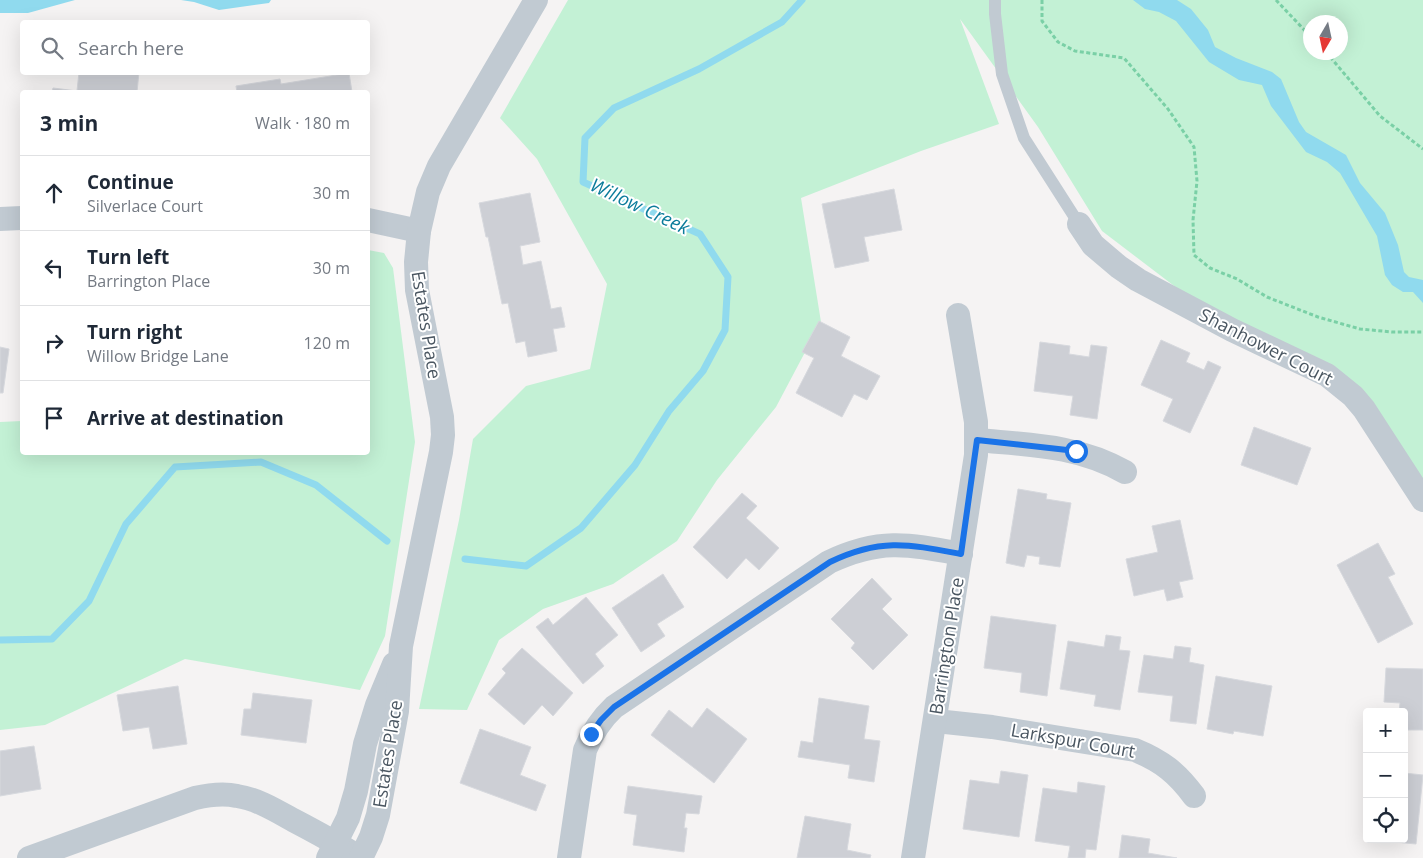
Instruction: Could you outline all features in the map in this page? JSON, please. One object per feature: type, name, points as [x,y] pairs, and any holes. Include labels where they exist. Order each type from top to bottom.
[{"type":"street","name":"Estates Place","points":[[360,858],[371,837],[378,815],[397,711],[401,646],[443,435],[442,417],[418,290],[416,262],[419,231],[428,192],[439,166],[536,0]]},
{"type":"street","points":[[0,219],[20,218]]},
{"type":"street","points":[[370,220],[419,231]]},
{"type":"street","name":"Shanhower Court","points":[[1079,224],[1093,245],[1138,280],[1232,330],[1327,375],[1353,396],[1364,409],[1423,500]]},
{"type":"street","name":"Barrington Place","points":[[913,858],[936,721],[977,440],[976,422],[958,315]]},
{"type":"street","points":[[977,440],[1076,451],[1107,461],[1126,472]]},
{"type":"street","points":[[569,858],[585,750],[591,734],[614,707],[830,562],[849,553],[880,545],[902,544],[961,554]]},
{"type":"street","name":"Estates Place","points":[[332,851],[348,818],[356,791],[365,744],[377,705],[401,646]]},
{"type":"street","name":"Larkspur Court","points":[[936,721],[992,727],[1135,750],[1169,768],[1183,781],[1194,796]]},
{"type":"street","points":[[30,858],[195,798],[208,795],[235,795],[253,800],[332,851],[360,858]]},
{"type":"lane","points":[[996,0],[995,14],[1002,74],[1024,138],[1079,224]]},
{"type":"path","points":[[1042,0],[1042,22],[1058,42],[1075,51],[1124,58],[1168,108],[1194,147],[1197,181],[1193,220],[1194,255],[1210,268],[1268,297],[1318,317],[1360,329],[1423,332]]},
{"type":"path","points":[[1276,0],[1303,29]]},
{"type":"path","points":[[1333,60],[1380,116],[1423,149]]},
{"type":"green space","points":[[568,0],[1423,0],[1423,498],[1364,409],[1232,330],[1102,231],[1038,127],[960,19],[999,124],[921,151],[801,198],[821,322],[776,407],[717,480],[677,541],[613,584],[543,609],[499,640],[467,710],[419,709],[459,520],[473,439],[526,386],[590,369],[607,284],[537,159],[500,118]]},
{"type":"green space","points":[[370,250],[384,253],[393,268],[415,442],[385,636],[360,690],[185,659],[45,725],[0,730],[0,422],[20,421],[20,455],[370,455]]},
{"type":"water","points":[[0,0],[75,0],[28,13],[0,13]]},
{"type":"water","points":[[181,0],[271,0],[269,3],[219,10]]},
{"type":"water","points":[[1133,0],[1177,0],[1191,9],[1208,30],[1215,47],[1236,58],[1272,72],[1281,79],[1299,122],[1306,132],[1346,155],[1360,183],[1385,213],[1398,245],[1404,272],[1409,277],[1423,280],[1423,303],[1413,292],[1403,292],[1392,285],[1385,275],[1377,236],[1340,173],[1327,162],[1306,152],[1271,106],[1262,85],[1239,80],[1209,62],[1176,21],[1159,12],[1145,9]]},
{"type":"building","points":[[79,75],[139,75],[137,90],[77,90]]},
{"type":"building","points":[[337,75],[349,75],[352,90],[237,90],[236,86],[280,79],[281,84]]},
{"type":"building","points":[[53,88],[69,90],[52,90]]},
{"type":"building","points":[[894,189],[902,230],[864,237],[869,261],[835,268],[822,204]]},
{"type":"building","points":[[530,193],[540,242],[520,246],[523,265],[541,261],[551,309],[561,307],[565,327],[553,329],[557,351],[528,357],[525,341],[516,343],[508,303],[502,304],[479,203]]},
{"type":"building","points":[[819,321],[850,337],[841,356],[880,376],[867,400],[854,394],[842,417],[796,393],[814,358],[802,352]]},
{"type":"building","points":[[1161,340],[1190,353],[1186,362],[1204,370],[1208,361],[1221,367],[1190,433],[1163,421],[1173,399],[1141,385]]},
{"type":"building","points":[[1040,342],[1070,346],[1069,354],[1089,357],[1091,345],[1107,347],[1097,419],[1070,415],[1073,396],[1034,391]]},
{"type":"building","points":[[0,347],[9,349],[3,393],[0,393]]},
{"type":"building","points":[[1254,427],[1311,448],[1297,485],[1241,465]]},
{"type":"building","points":[[1018,489],[1047,494],[1046,499],[1071,503],[1060,567],[1039,564],[1040,557],[1027,555],[1024,567],[1006,563]]},
{"type":"building","points":[[742,493],[757,506],[746,518],[779,548],[759,570],[746,558],[727,579],[693,547]]},
{"type":"building","points":[[1180,520],[1193,579],[1179,582],[1183,597],[1167,601],[1164,589],[1134,596],[1126,559],[1158,552],[1152,526]]},
{"type":"building","points":[[1378,543],[1395,574],[1388,577],[1413,624],[1378,643],[1337,565]]},
{"type":"building","points":[[663,574],[684,607],[657,624],[665,636],[641,652],[612,608]]},
{"type":"building","points":[[872,578],[892,599],[882,609],[908,635],[873,670],[851,648],[855,643],[831,619]]},
{"type":"building","points":[[586,597],[618,635],[595,654],[604,666],[583,684],[536,627],[548,618],[553,625]]},
{"type":"building","points":[[991,616],[1056,625],[1047,696],[1020,692],[1022,673],[984,668]]},
{"type":"building","points":[[1106,635],[1121,637],[1119,650],[1130,651],[1120,710],[1094,706],[1096,695],[1060,689],[1068,641],[1104,647]]},
{"type":"building","points":[[1175,646],[1191,648],[1189,662],[1204,665],[1196,724],[1170,721],[1173,696],[1138,692],[1144,655],[1173,659]]},
{"type":"building","points":[[522,648],[573,693],[553,716],[542,705],[524,725],[488,694],[506,673],[502,669]]},
{"type":"building","points":[[1386,668],[1423,669],[1423,730],[1408,730],[1408,708],[1399,708],[1400,703],[1384,702]]},
{"type":"building","points":[[1216,676],[1272,686],[1263,736],[1234,731],[1233,734],[1207,729]]},
{"type":"building","points":[[178,686],[187,744],[153,749],[149,727],[123,731],[117,695]]},
{"type":"building","points":[[253,693],[312,700],[306,743],[241,735],[244,709],[251,709]]},
{"type":"building","points":[[819,698],[869,706],[864,739],[880,741],[874,782],[848,778],[850,765],[798,757],[801,741],[813,743]]},
{"type":"building","points":[[707,708],[747,739],[714,783],[651,735],[669,710],[692,728]]},
{"type":"building","points":[[480,729],[531,747],[520,775],[546,785],[536,811],[460,783]]},
{"type":"building","points":[[34,746],[41,789],[0,796],[0,751]]},
{"type":"building","points":[[1001,771],[1028,775],[1019,837],[963,829],[970,780],[999,784]]},
{"type":"building","points":[[1408,773],[1423,775],[1416,844],[1405,843],[1408,843]]},
{"type":"building","points":[[1078,782],[1105,786],[1096,850],[1086,849],[1085,858],[1068,858],[1070,846],[1035,841],[1043,788],[1077,793]]},
{"type":"building","points":[[628,786],[702,796],[699,814],[686,813],[684,828],[687,828],[684,852],[633,845],[637,815],[624,813]]},
{"type":"building","points":[[805,816],[851,824],[847,850],[871,855],[870,858],[797,858]]},
{"type":"building","points":[[1122,835],[1150,839],[1148,853],[1177,858],[1119,858]]},
{"type":"waterway","name":"Willow Creek","points":[[465,559],[526,566],[581,528],[635,465],[669,411],[703,371],[725,330],[728,277],[700,234],[583,182],[585,138],[614,108],[699,69],[782,22],[802,0]]},
{"type":"waterway","name":"Willow Creek","points":[[0,640],[52,639],[89,601],[126,524],[175,467],[261,462],[316,485],[387,541]]},
{"type":"route","points":[[591,734],[614,707],[830,562],[849,553],[880,545],[902,544],[961,554],[977,440],[1076,451]]}]
